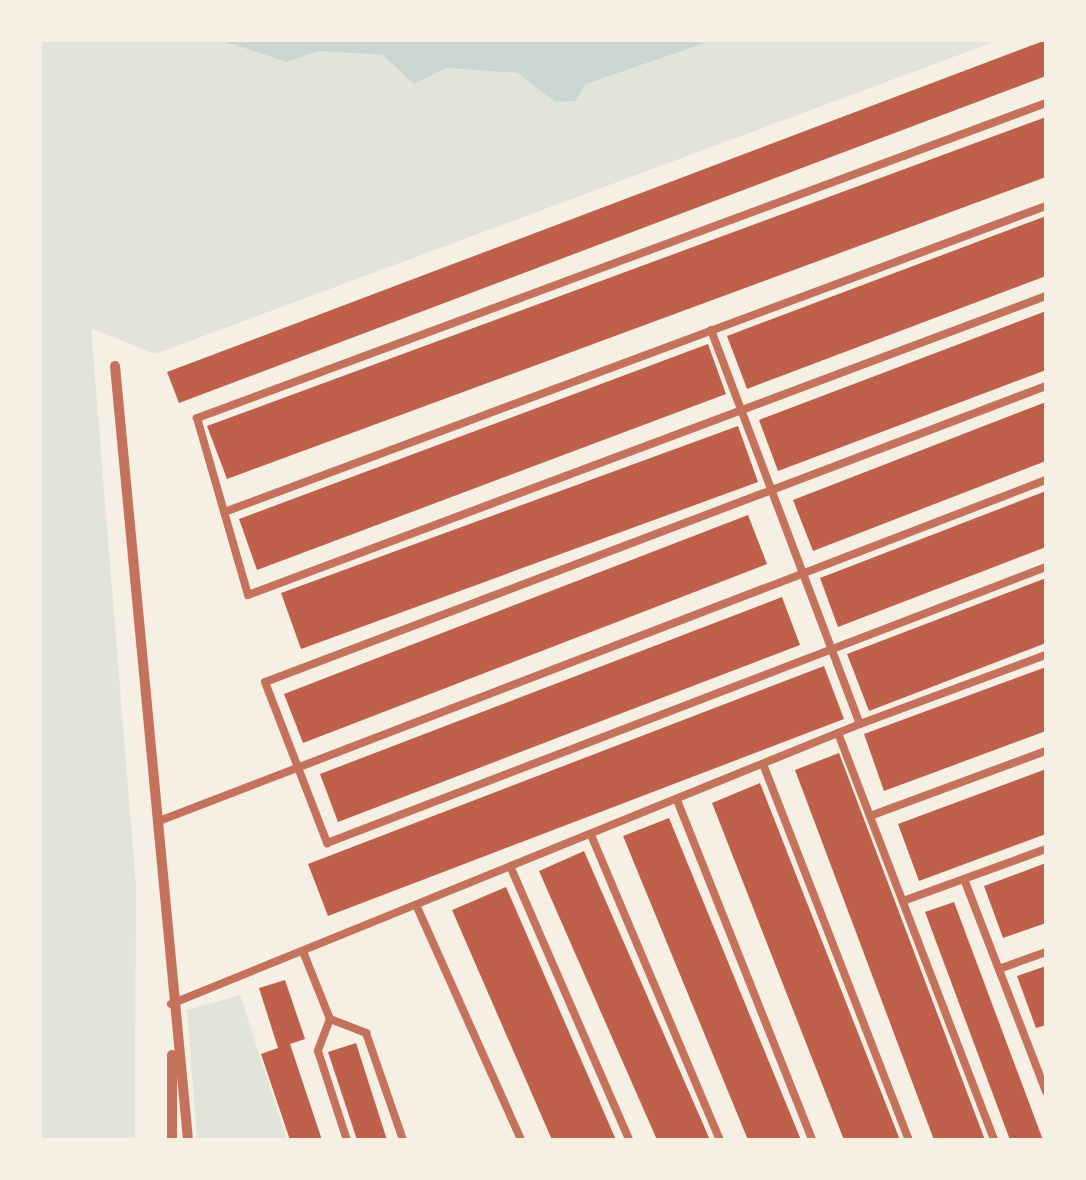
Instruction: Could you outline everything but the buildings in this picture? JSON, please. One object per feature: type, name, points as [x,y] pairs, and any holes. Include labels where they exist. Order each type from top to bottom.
[{"type":"street","points":[[115,366],[158,821],[171,1004],[188,1140]]},
{"type":"street","points":[[171,1004],[172,1140]]},
{"type":"lane","points":[[1046,103],[197,418],[228,511],[248,595],[746,412],[1046,296]]},
{"type":"lane","points":[[228,511],[1046,206]]},
{"type":"lane","points":[[711,330],[746,412],[860,724]]},
{"type":"lane","points":[[1046,386],[265,682],[327,843],[1046,568]]},
{"type":"lane","points":[[158,821],[1046,480]]},
{"type":"lane","points":[[171,1004],[304,954],[860,724],[1046,655]]},
{"type":"lane","points":[[838,733],[994,1140]]},
{"type":"lane","points":[[870,816],[1046,751]]},
{"type":"lane","points":[[763,764],[908,1140]]},
{"type":"lane","points":[[677,800],[812,1140]]},
{"type":"lane","points":[[591,836],[720,1140]]},
{"type":"lane","points":[[902,901],[1046,850]]},
{"type":"lane","points":[[510,868],[630,1140]]},
{"type":"lane","points":[[964,879],[1046,1092]]},
{"type":"lane","points":[[417,907],[521,1140]]},
{"type":"lane","points":[[1000,969],[1046,952]]},
{"type":"lane","points":[[304,954],[330,1019],[318,1051],[347,1140]]},
{"type":"lane","points":[[330,1019],[366,1033],[403,1140]]},
{"type":"lane","points":[[1033,1058],[1046,1054]]},
{"type":"shaded area","points":[[40,40],[219,40],[287,62],[319,51],[384,55],[415,83],[446,68],[518,73],[575,101],[586,84],[714,40],[999,40],[155,354],[91,328],[136,886],[135,1140],[40,1140]]},
{"type":"shaded area","points":[[219,40],[714,40],[586,84],[575,101],[555,102],[518,73],[446,68],[414,84],[383,55],[319,51],[287,62]]},
{"type":"shaded area","points":[[240,995],[287,1140],[197,1140],[187,1010]]}]
